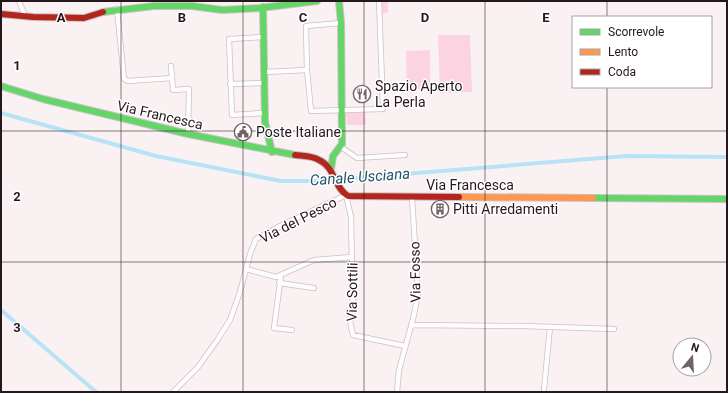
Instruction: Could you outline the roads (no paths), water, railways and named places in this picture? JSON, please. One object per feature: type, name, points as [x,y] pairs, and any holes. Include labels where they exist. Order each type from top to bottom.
[{"type":"main road","points":[[1,14],[84,18],[116,9],[174,5],[197,6],[222,10],[262,8],[317,1]]},
{"type":"main road","points":[[326,163],[342,144],[341,23],[339,1]]},
{"type":"main road","points":[[262,8],[265,72],[265,128],[272,152]]},
{"type":"main road","name":"Via Francesca","points":[[1,86],[43,99],[188,134],[272,152],[315,158],[326,163],[331,169],[344,193],[353,196],[727,200]]},
{"type":"main road","points":[[315,158],[323,158],[333,155]]},
{"type":"main road","points":[[331,169],[333,155]]},
{"type":"street","points":[[19,1],[25,16]]},
{"type":"street","points":[[341,23],[306,26],[310,110],[383,109],[379,1]]},
{"type":"street","points":[[116,9],[124,79],[128,81],[172,78]]},
{"type":"street","points":[[264,37],[229,39],[232,115],[264,113]]},
{"type":"street","points":[[171,66],[173,90],[189,89],[188,134]]},
{"type":"street","points":[[265,72],[307,70]]},
{"type":"street","points":[[230,84],[264,83]]},
{"type":"street","points":[[341,147],[357,158],[406,155]]},
{"type":"street","name":"Via Sottili","points":[[344,193],[351,217],[353,312],[350,321],[353,335],[405,346]]},
{"type":"street","name":"Via del Pesco","points":[[173,392],[198,368],[230,320],[254,242],[260,236],[344,193]]},
{"type":"street","name":"Via Fosso","points":[[397,392],[399,370],[418,294],[412,197]]},
{"type":"street","points":[[246,269],[276,277],[314,260],[352,257]]},
{"type":"street","points":[[281,275],[274,328],[292,330]]},
{"type":"street","points":[[279,283],[314,288]]},
{"type":"street","points":[[411,325],[614,329]]},
{"type":"street","points":[[544,388],[550,327]]},
{"type":"waterway","name":"Canale Usciana","points":[[1,113],[156,156],[281,181],[318,181],[626,156],[727,157]]},
{"type":"waterway","points":[[1,310],[96,392]]},
{"type":"place","name":"Spazio Aperto La Perla","points":[[362,94]]},
{"type":"place","name":"Poste Italiane","points":[[243,132]]},
{"type":"place","name":"Pitti Arredamenti","points":[[440,209]]}]
